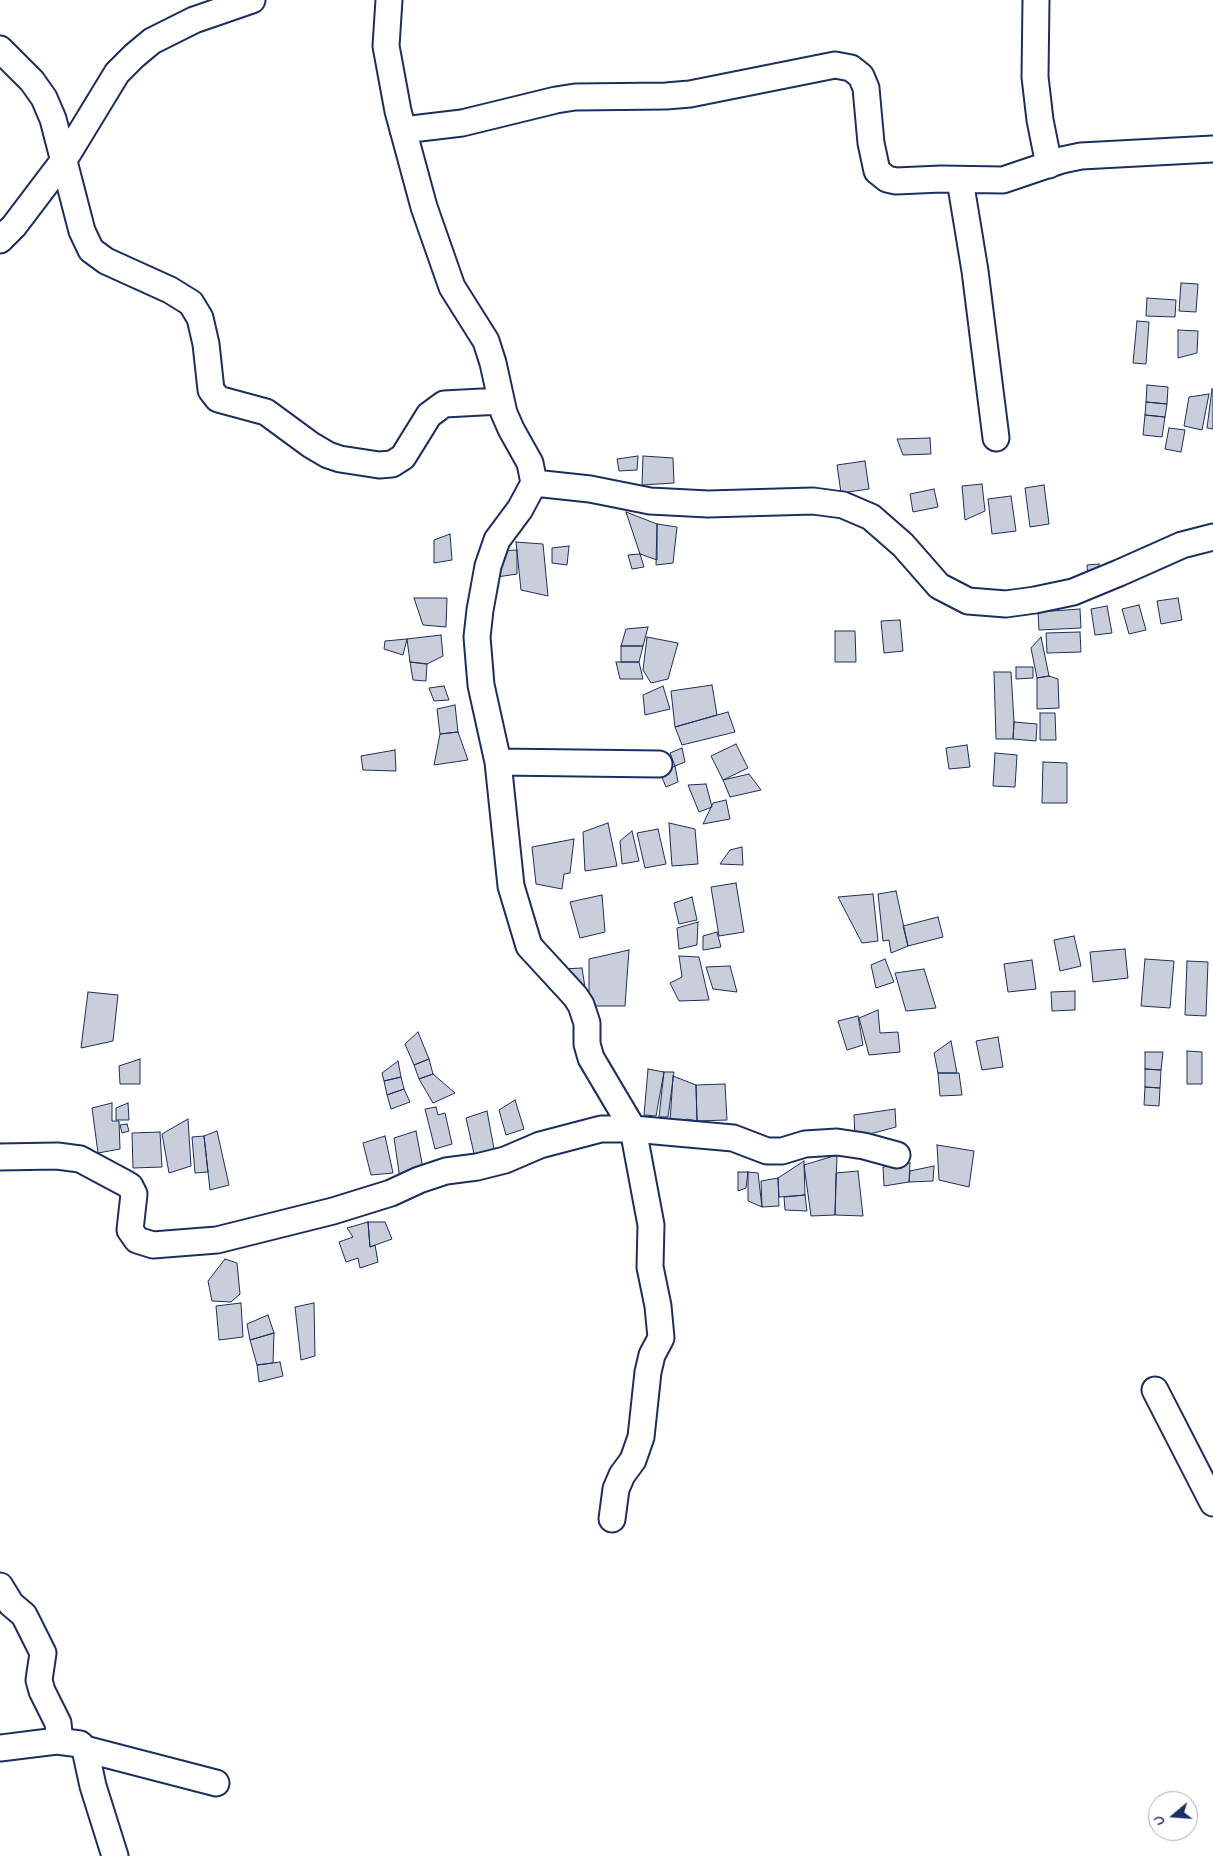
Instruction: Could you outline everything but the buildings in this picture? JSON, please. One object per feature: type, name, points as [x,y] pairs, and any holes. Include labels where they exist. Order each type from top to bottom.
[{"type":"street","points":[[0,240],[14,226],[64,160],[117,73],[134,56],[152,41],[194,20],[252,0]]},
{"type":"street","points":[[389,0],[386,46],[403,130],[424,207],[452,287],[486,341],[501,401],[511,429],[530,463],[534,483],[520,509],[496,540],[488,566],[477,637],[482,685],[498,762],[511,886],[529,946],[574,994],[581,1005],[588,1023],[587,1044],[591,1058],[633,1129],[651,1225],[650,1267],[658,1306],[661,1338],[652,1355],[648,1372],[638,1450],[616,1489],[612,1519]]},
{"type":"street","points":[[1036,0],[1035,77],[1040,120],[1049,165]]},
{"type":"street","points":[[0,49],[32,81],[44,98],[53,119],[82,231],[91,250],[106,260],[170,290],[191,303],[200,318],[206,344],[211,390],[218,399],[266,412],[328,455],[340,459],[379,465],[392,464],[404,457],[429,415],[444,404],[501,401]]},
{"type":"street","points":[[403,130],[462,123],[556,100],[583,97],[690,94],[835,65],[851,68],[861,76],[866,88],[871,143],[877,171],[887,179],[896,181],[1003,180],[1081,156],[1213,149]]},
{"type":"street","points":[[960,180],[975,271],[996,438]]},
{"type":"street","points":[[534,483],[590,489],[650,501],[708,504],[813,502],[843,505],[870,517],[903,545],[939,586],[968,601],[1006,604],[1072,592],[1182,545],[1213,537]]},
{"type":"street","points":[[498,762],[660,764]]},
{"type":"street","points":[[0,1157],[57,1156],[80,1159],[130,1186],[134,1194],[130,1230],[137,1240],[153,1245],[226,1238],[333,1211],[391,1193],[419,1180],[446,1171],[477,1167],[505,1160],[540,1145],[601,1129],[633,1129],[732,1138],[767,1151],[782,1150],[805,1144],[837,1142],[864,1146],[897,1155]]},
{"type":"street","points":[[1155,1390],[1213,1502]]},
{"type":"street","points":[[0,1586],[11,1604],[24,1615],[43,1653],[39,1680],[42,1691],[58,1723],[59,1733],[57,1741]]},
{"type":"street","points":[[0,1748],[57,1741],[80,1744],[84,1749],[93,1786],[116,1856]]},
{"type":"street","points":[[84,1749],[216,1782]]}]
